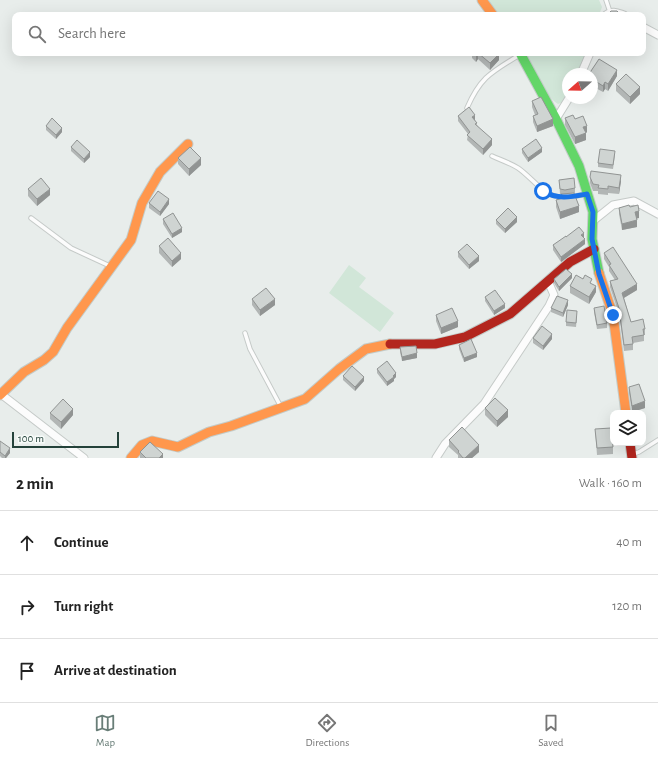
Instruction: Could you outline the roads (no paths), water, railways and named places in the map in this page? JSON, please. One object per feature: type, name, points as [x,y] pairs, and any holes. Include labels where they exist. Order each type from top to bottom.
[{"type":"street","points":[[482,0],[491,12]]},
{"type":"street","points":[[646,29],[658,35]]},
{"type":"street","points":[[522,56],[556,119],[579,166],[593,212],[592,239],[599,274],[613,315],[626,410]]},
{"type":"street","points":[[584,68],[589,56]]},
{"type":"street","points":[[556,119],[565,104]]},
{"type":"street","points":[[84,458],[1,394],[24,372],[44,360],[53,352],[67,328],[131,240],[142,203],[160,172],[188,144]]},
{"type":"street","points":[[593,221],[613,205],[634,201],[658,214]]},
{"type":"street","points":[[131,458],[142,445],[152,441],[178,447],[209,432],[231,426],[305,399],[339,369],[366,349],[392,344],[435,344],[465,337],[510,314],[570,262],[594,249]]},
{"type":"street","points":[[436,458],[445,444],[484,404],[549,306],[554,295],[548,282]]},
{"type":"street","points":[[630,446],[632,456]]},
{"type":"lane","points":[[606,0],[608,12]]},
{"type":"lane","points":[[467,108],[476,89],[484,79],[494,70],[515,56]]},
{"type":"lane","points":[[492,156],[516,167],[543,191],[553,196],[565,198],[587,194]]},
{"type":"lane","points":[[31,218],[71,248],[112,267]]},
{"type":"lane","points":[[245,333],[250,348],[282,408]]},
{"type":"lane","points":[[632,456],[658,440]]}]
